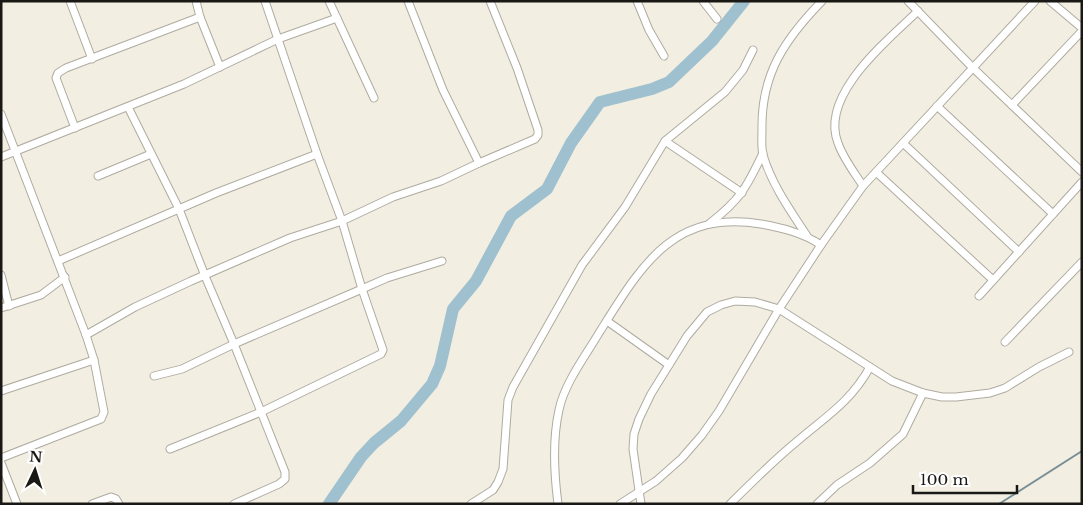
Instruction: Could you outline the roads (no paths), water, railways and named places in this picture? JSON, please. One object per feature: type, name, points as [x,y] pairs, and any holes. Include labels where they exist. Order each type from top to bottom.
[{"type":"street","points":[[70,1],[92,59]]},
{"type":"street","points":[[196,1],[200,17],[220,67]]},
{"type":"street","points":[[170,449],[262,412],[381,354],[382,346],[342,221],[265,1]]},
{"type":"street","points":[[329,1],[374,98]]},
{"type":"street","points":[[408,1],[443,90],[479,163]]},
{"type":"street","points":[[86,335],[136,307],[191,280],[205,276],[290,238],[342,221],[392,197],[441,182],[479,163],[530,142],[538,135],[538,130],[517,68],[490,1]]},
{"type":"street","points":[[637,1],[649,30],[664,56]]},
{"type":"street","points":[[703,1],[717,19]]},
{"type":"street","points":[[807,236],[786,206],[762,153],[762,114],[765,89],[772,69],[800,23],[822,1]]},
{"type":"street","points":[[908,1],[972,67],[1082,172]]},
{"type":"street","points":[[620,504],[656,480],[682,458],[702,435],[720,411],[779,309],[863,186],[1035,1]]},
{"type":"street","points":[[1012,106],[1082,30],[1050,1]]},
{"type":"street","points":[[863,186],[837,142],[835,124],[838,106],[858,70],[918,11]]},
{"type":"street","points":[[75,128],[56,74],[66,68],[200,17]]},
{"type":"street","points":[[1,157],[128,107],[220,67],[278,39],[338,18]]},
{"type":"street","points":[[471,504],[493,490],[498,482],[503,469],[508,400],[513,387],[582,265],[625,207],[665,141],[725,92],[743,70],[752,50]]},
{"type":"street","points":[[937,106],[1053,214]]},
{"type":"street","points":[[128,107],[179,209],[262,412],[286,476],[279,484],[234,504]]},
{"type":"street","points":[[1,114],[86,335],[94,360],[104,412],[104,417],[1,458]]},
{"type":"street","points":[[665,141],[742,193]]},
{"type":"street","points":[[903,143],[1019,252]]},
{"type":"street","points":[[558,504],[554,473],[554,446],[559,408],[572,376],[629,286],[656,252],[684,234],[709,223],[726,210],[750,182],[762,153]]},
{"type":"street","points":[[98,176],[151,154]]},
{"type":"street","points":[[58,260],[216,193],[317,154]]},
{"type":"street","points":[[876,172],[993,280]]},
{"type":"street","points":[[979,296],[1082,182]]},
{"type":"street","points":[[709,223],[754,223],[778,227],[807,236],[821,245]]},
{"type":"street","points":[[154,376],[182,369],[234,344],[387,278],[442,261]]},
{"type":"street","points":[[1005,342],[1082,262]]},
{"type":"street","points":[[1,275],[5,307],[42,296],[65,277]]},
{"type":"street","points":[[641,504],[635,474],[633,449],[634,434],[639,418],[651,394],[687,336],[707,312],[736,301],[755,302],[779,309],[892,381],[923,393],[949,397],[990,393],[1005,388],[1039,367],[1069,352]]},
{"type":"street","points":[[607,321],[669,365]]},
{"type":"street","points":[[1,391],[94,360]]},
{"type":"street","points":[[730,504],[754,479],[846,401],[861,384],[870,367]]},
{"type":"street","points":[[817,504],[837,486],[875,459],[903,434],[923,393]]},
{"type":"street","points":[[1,463],[17,504]]},
{"type":"street","points":[[92,504],[111,498],[116,499],[119,504]]},
{"type":"waterway","points":[[329,504],[361,457],[374,443],[401,421],[432,384],[440,366],[453,309],[476,281],[511,216],[547,189],[571,143],[600,102],[652,89],[669,82],[712,41],[744,1]]},
{"type":"waterway","points":[[999,504],[1082,451]]}]
